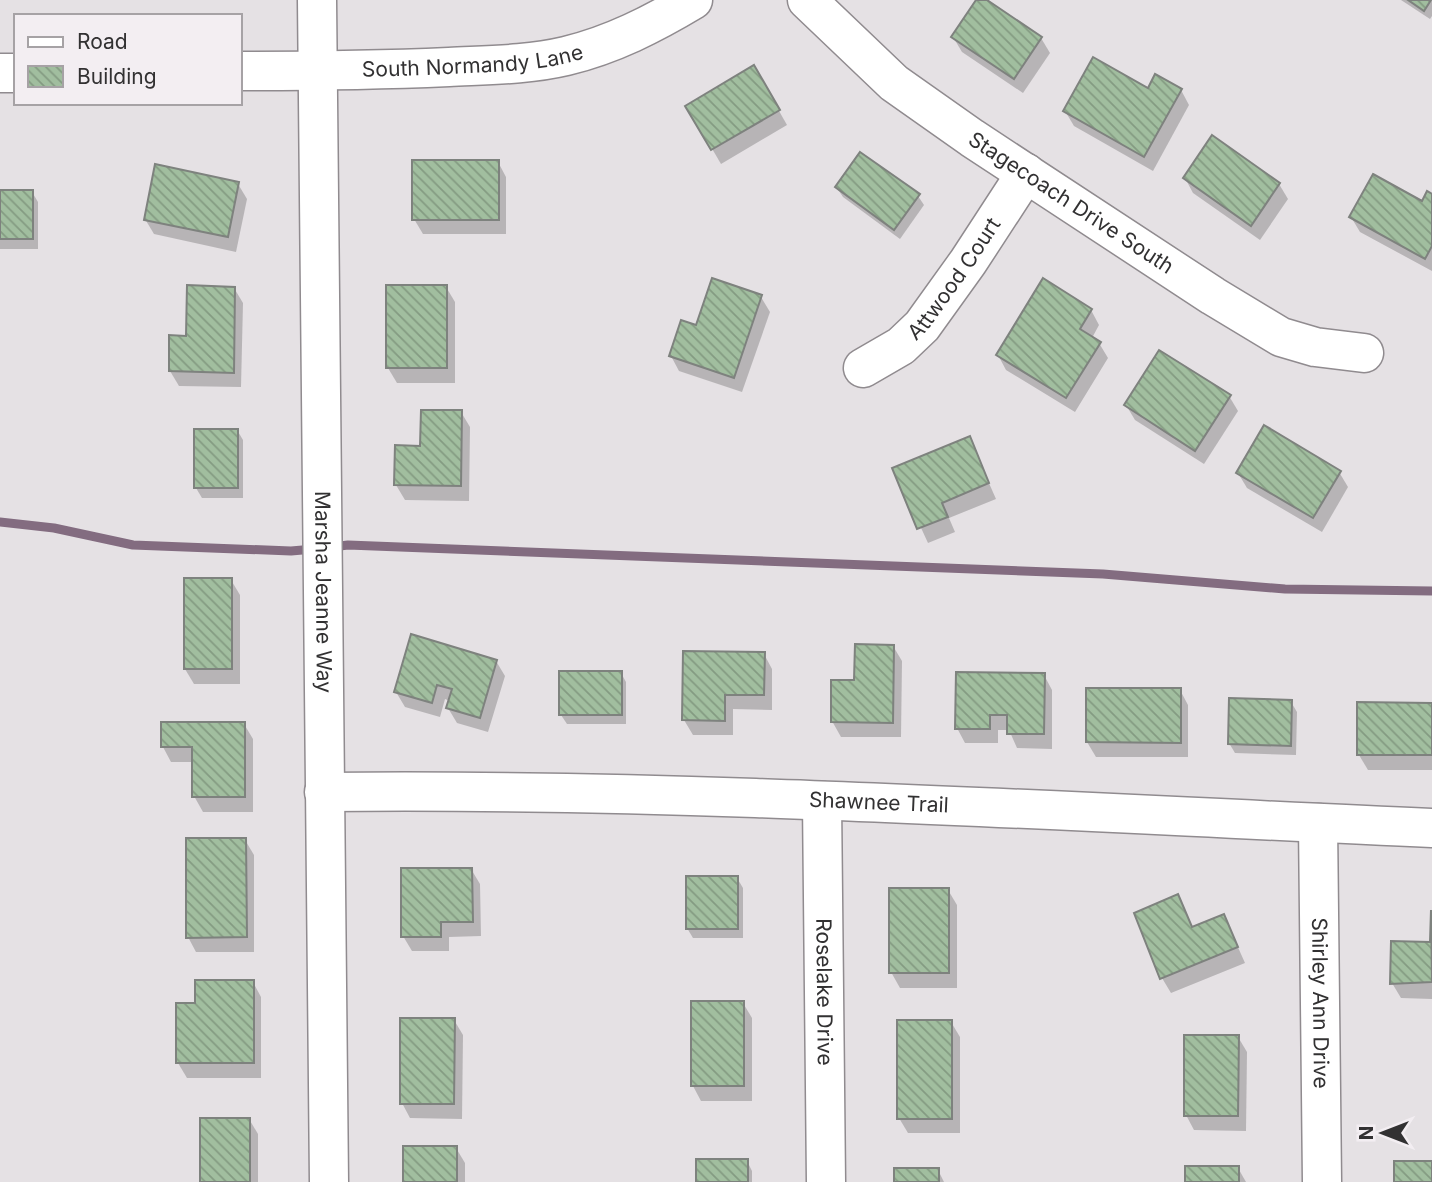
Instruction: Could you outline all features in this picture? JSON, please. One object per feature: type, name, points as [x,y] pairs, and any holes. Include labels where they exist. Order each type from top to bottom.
[{"type":"street","name":"Marsha Jeanne Way","points":[[317,0],[329,1182]]},
{"type":"street","name":"South Normandy Lane","points":[[242,71],[520,64],[566,56],[610,43],[653,24],[693,0]]},
{"type":"street","name":"Stagecoach Drive South","points":[[807,0],[894,83],[1213,296],[1281,337],[1315,347],[1364,352]]},
{"type":"street","name":"Attwood Court","points":[[863,368],[901,346],[922,326],[1026,173]]},
{"type":"street","name":"Shawnee Trail","points":[[324,792],[566,792],[1432,828]]},
{"type":"street","name":"Roselake Drive","points":[[822,801],[826,1182]]},
{"type":"street","name":"Shirley Ann Drive","points":[[1318,823],[1322,1182]]},
{"type":"building","points":[[976,0],[987,0],[1042,37],[1014,79],[951,37]]},
{"type":"building","points":[[1408,0],[1431,0],[1424,11]]},
{"type":"building","points":[[1093,57],[1148,88],[1155,74],[1182,89],[1144,157],[1063,111]]},
{"type":"building","points":[[754,65],[780,110],[711,150],[685,106]]},
{"type":"building","points":[[1212,135],[1280,183],[1251,226],[1183,178]]},
{"type":"building","points":[[860,152],[920,194],[894,230],[835,187]]},
{"type":"building","points":[[412,160],[499,160],[499,220],[412,220]]},
{"type":"building","points":[[155,164],[239,182],[228,237],[144,220]]},
{"type":"building","points":[[1373,174],[1422,201],[1427,191],[1432,194],[1432,246],[1425,259],[1349,217]]},
{"type":"building","points":[[0,190],[33,190],[33,239],[0,239]]},
{"type":"building","points":[[712,278],[762,295],[734,378],[669,356],[681,320],[696,325]]},
{"type":"building","points":[[1043,278],[1092,309],[1080,329],[1101,342],[1066,398],[996,355]]},
{"type":"building","points":[[187,285],[235,287],[234,373],[169,371],[169,335],[186,336]]},
{"type":"building","points":[[386,285],[447,285],[447,368],[386,368]]},
{"type":"building","points":[[1159,350],[1231,395],[1195,451],[1124,405]]},
{"type":"building","points":[[421,410],[462,410],[461,486],[394,485],[395,445],[420,446]]},
{"type":"building","points":[[1264,425],[1341,471],[1313,518],[1236,473]]},
{"type":"building","points":[[194,429],[238,429],[238,488],[194,488]]},
{"type":"building","points":[[970,436],[989,483],[942,503],[948,517],[917,529],[892,468]]},
{"type":"building","points":[[184,578],[232,578],[232,669],[184,669]]},
{"type":"building","points":[[411,634],[497,660],[480,718],[446,708],[452,689],[437,685],[432,703],[394,692]]},
{"type":"building","points":[[855,644],[894,645],[893,723],[831,722],[831,680],[854,680]]},
{"type":"building","points":[[683,651],[765,652],[764,695],[725,695],[725,721],[682,720]]},
{"type":"building","points":[[559,671],[622,671],[622,715],[559,715]]},
{"type":"building","points":[[956,672],[1045,673],[1044,734],[1007,734],[1007,715],[990,715],[990,729],[955,729]]},
{"type":"building","points":[[1086,688],[1181,688],[1181,743],[1086,742]]},
{"type":"building","points":[[1229,698],[1292,700],[1291,746],[1228,744]]},
{"type":"building","points":[[1357,702],[1432,703],[1432,755],[1357,755]]},
{"type":"building","points":[[161,722],[245,722],[245,797],[192,797],[192,747],[161,747]]},
{"type":"building","points":[[186,838],[246,838],[247,937],[186,938]]},
{"type":"building","points":[[401,868],[472,868],[473,922],[441,922],[441,937],[401,937]]},
{"type":"building","points":[[686,876],[738,876],[738,929],[686,929]]},
{"type":"building","points":[[889,888],[949,888],[949,973],[889,973]]},
{"type":"building","points":[[1178,894],[1192,927],[1224,914],[1238,947],[1160,979],[1134,913]]},
{"type":"building","points":[[1431,910],[1432,982],[1390,984],[1391,941],[1430,942]]},
{"type":"building","points":[[195,980],[254,980],[254,1063],[176,1063],[176,1003],[195,1003]]},
{"type":"building","points":[[691,1001],[744,1001],[744,1086],[691,1086]]},
{"type":"building","points":[[400,1018],[455,1018],[454,1104],[400,1104]]},
{"type":"building","points":[[897,1020],[952,1020],[952,1119],[897,1119]]},
{"type":"building","points":[[1184,1035],[1239,1035],[1238,1116],[1184,1116]]},
{"type":"building","points":[[200,1118],[250,1118],[250,1182],[200,1182]]},
{"type":"building","points":[[403,1146],[457,1146],[457,1182],[403,1182]]},
{"type":"building","points":[[696,1159],[748,1159],[748,1182],[696,1182]]},
{"type":"building","points":[[1394,1161],[1432,1161],[1432,1182],[1394,1182]]},
{"type":"building","points":[[1185,1166],[1239,1166],[1239,1182],[1185,1182]]},
{"type":"building","points":[[894,1168],[939,1168],[939,1182],[894,1182]]},
{"type":"waterway","points":[[0,522],[54,528],[133,545],[291,551],[314,549]]},
{"type":"waterway","points":[[332,547],[348,545],[1103,574],[1285,589],[1432,591]]}]
